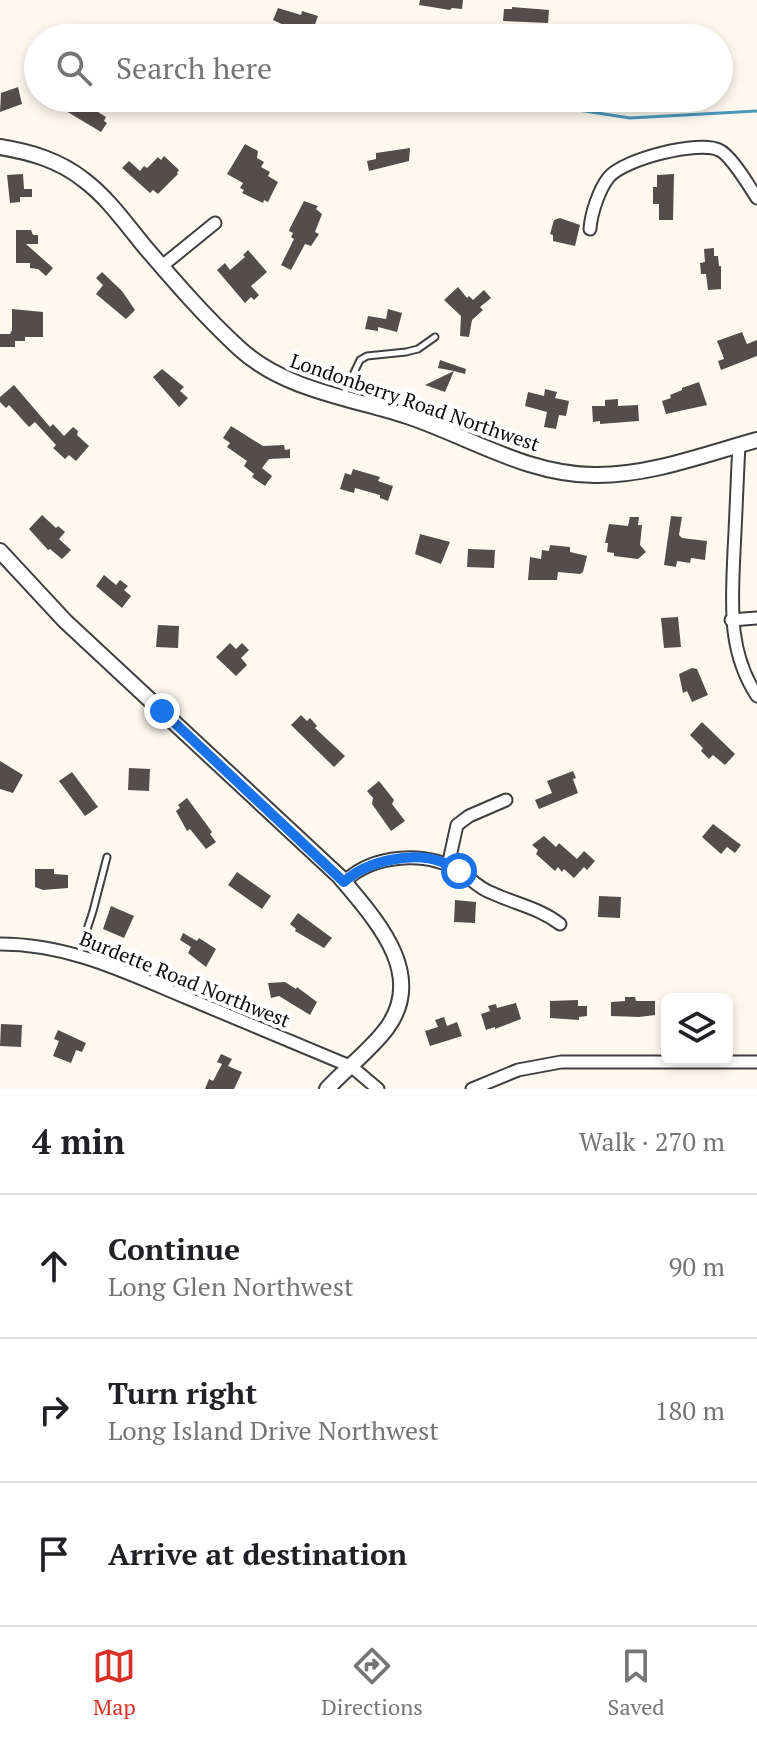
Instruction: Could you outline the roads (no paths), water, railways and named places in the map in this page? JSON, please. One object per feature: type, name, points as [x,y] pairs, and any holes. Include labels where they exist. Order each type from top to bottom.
[{"type":"street","points":[[590,229],[608,178],[623,165],[703,145],[722,150],[757,198]]},
{"type":"street","name":"Londonberry Road Northwest","points":[[0,147],[39,156],[84,179],[227,337],[258,363],[291,381],[410,417],[516,460],[569,474],[622,474],[757,440]]},
{"type":"street","points":[[162,266],[215,223]]},
{"type":"street","points":[[739,445],[731,620],[743,671],[757,696]]},
{"type":"street","points":[[0,551],[65,621],[344,882],[378,922],[396,958],[401,980],[400,999],[387,1028],[327,1089]]},
{"type":"street","points":[[731,620],[757,618]]},
{"type":"street","points":[[448,866],[457,825],[469,816],[506,800]]},
{"type":"street","points":[[344,882],[355,872],[399,858],[441,862],[488,892],[535,908],[560,924]]},
{"type":"street","name":"Burdette Road Northwest","points":[[0,944],[28,944],[78,955],[352,1067],[378,1089]]},
{"type":"street","points":[[472,1089],[518,1070],[561,1062],[757,1062]]},
{"type":"lane","points":[[342,397],[360,360],[367,356],[418,349],[435,337]]},
{"type":"lane","points":[[78,955],[107,857]]},
{"type":"waterway","points":[[591,112],[630,118],[757,111]]}]
